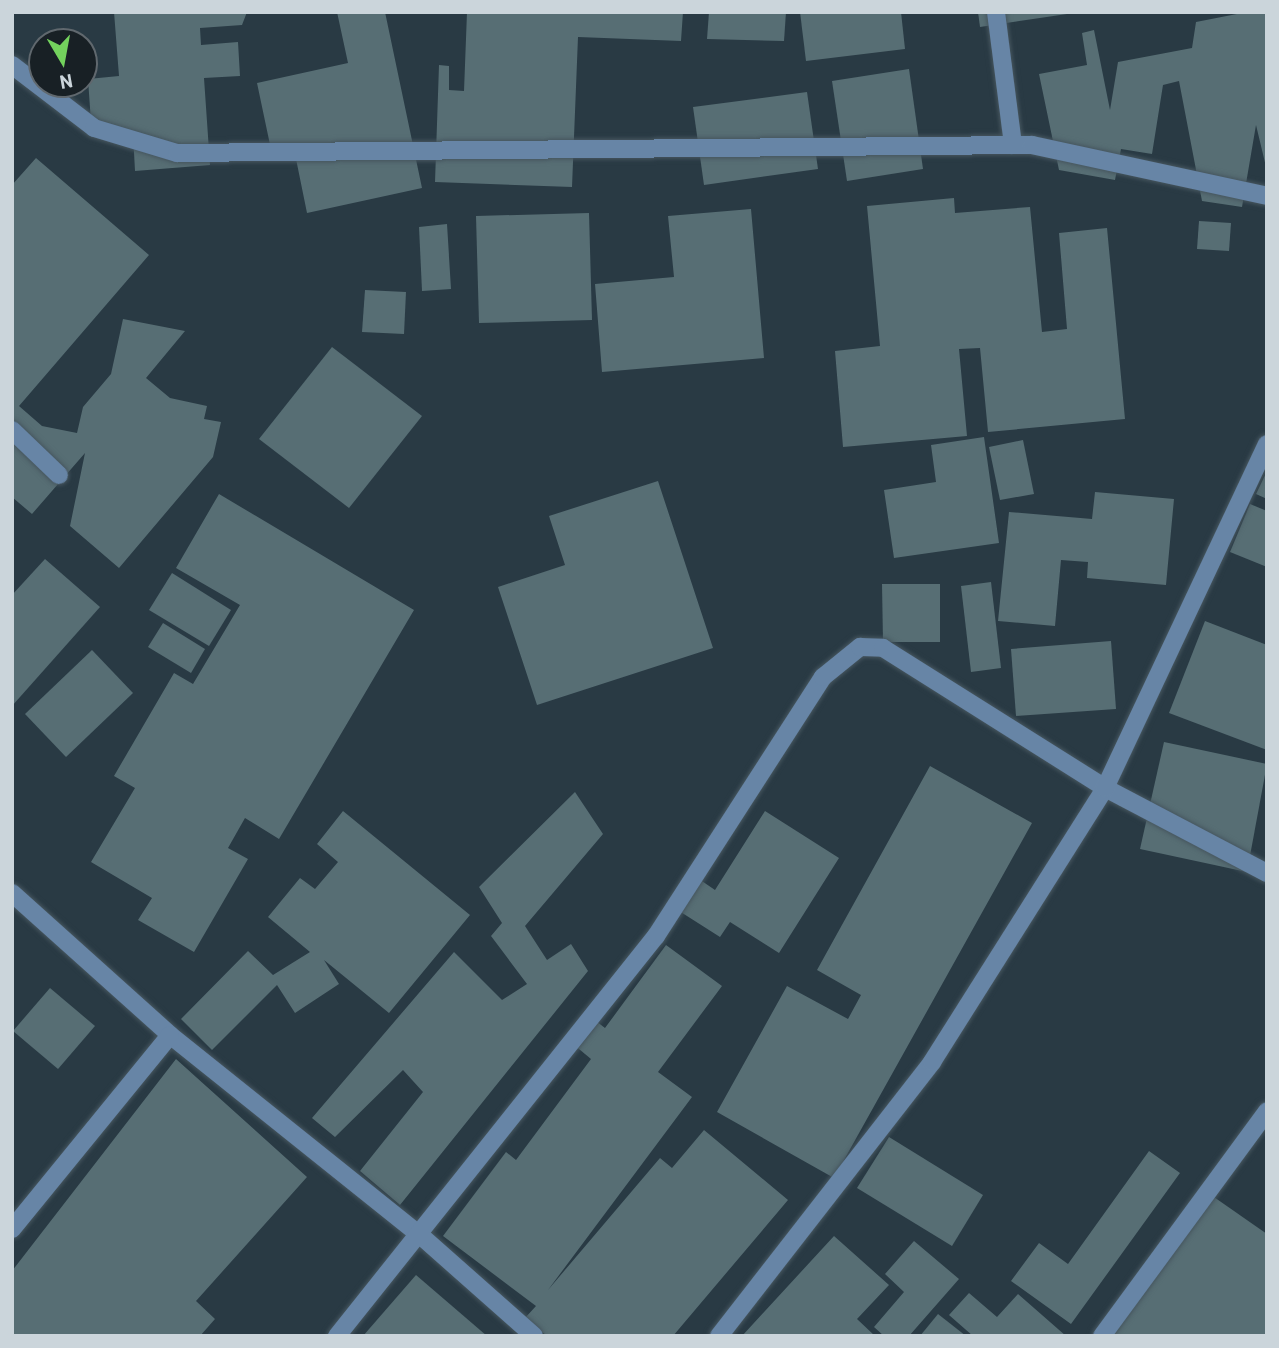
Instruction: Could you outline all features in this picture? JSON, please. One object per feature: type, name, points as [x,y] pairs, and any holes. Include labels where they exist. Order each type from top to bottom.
[{"type":"street","points":[[996,12],[1013,145]]},
{"type":"street","points":[[12,65],[94,128],[177,153],[1013,145],[1066,149],[1267,196]]},
{"type":"street","points":[[12,430],[59,475]]},
{"type":"street","points":[[719,1336],[932,1062],[1105,788],[1267,444]]},
{"type":"street","points":[[337,1336],[656,936],[823,677],[860,647],[884,648],[1105,788],[1267,873]]},
{"type":"street","points":[[12,893],[170,1035],[420,1235],[534,1336]]},
{"type":"street","points":[[12,1228],[170,1035]]},
{"type":"street","points":[[1102,1336],[1267,1111]]},
{"type":"building","points":[[114,12],[247,12],[242,25],[200,28],[201,45],[238,42],[240,76],[204,78],[210,165],[135,171],[133,134],[92,137],[89,98],[98,98],[98,78],[119,76]]},
{"type":"building","points":[[337,12],[385,12],[422,188],[307,213],[295,154],[273,159],[257,83],[348,63]]},
{"type":"building","points":[[467,12],[683,12],[681,41],[578,37],[572,187],[435,182],[439,65],[449,66],[449,90],[464,91]]},
{"type":"building","points":[[709,12],[786,12],[784,41],[707,39]]},
{"type":"building","points":[[800,12],[901,12],[905,49],[806,61]]},
{"type":"building","points":[[978,12],[1067,12],[1067,14],[980,27]]},
{"type":"building","points":[[1247,12],[1267,12],[1267,171],[1256,125],[1242,207],[1202,201],[1179,81],[1163,85],[1152,154],[1121,149],[1115,180],[1059,170],[1039,74],[1087,65],[1082,33],[1094,30],[1110,110],[1118,62],[1192,48],[1196,22]]},
{"type":"building","points":[[909,69],[923,169],[847,181],[832,81]]},
{"type":"building","points":[[807,92],[818,169],[704,185],[693,107]]},
{"type":"building","points":[[36,158],[149,255],[19,406],[42,426],[77,433],[83,407],[111,374],[123,319],[185,331],[146,378],[170,398],[207,406],[204,419],[221,422],[213,457],[119,568],[70,526],[85,453],[32,514],[12,497],[12,185]]},
{"type":"building","points":[[954,198],[955,213],[1030,207],[1042,332],[1067,329],[1059,233],[1107,228],[1125,419],[988,432],[980,348],[959,349],[967,436],[843,447],[835,351],[880,346],[867,206]]},
{"type":"building","points":[[751,209],[764,358],[602,372],[595,284],[674,277],[668,216]]},
{"type":"building","points":[[589,213],[592,320],[479,323],[476,216]]},
{"type":"building","points":[[1199,221],[1231,223],[1229,251],[1197,249]]},
{"type":"building","points":[[447,224],[451,289],[422,291],[419,227]]},
{"type":"building","points":[[365,290],[406,292],[404,334],[362,332]]},
{"type":"building","points":[[332,347],[422,416],[349,508],[259,439]]},
{"type":"building","points":[[984,437],[999,543],[894,558],[884,490],[936,482],[931,445]]},
{"type":"building","points":[[1023,440],[1034,494],[1000,500],[989,447]]},
{"type":"building","points":[[1267,471],[1267,499],[1256,494]]},
{"type":"building","points":[[658,481],[713,648],[537,705],[498,587],[565,565],[549,516]]},
{"type":"building","points":[[1095,492],[1174,499],[1166,585],[1087,578],[1088,562],[1061,560],[1055,626],[998,621],[1009,512],[1092,519]]},
{"type":"building","points":[[219,494],[414,610],[279,839],[245,818],[228,848],[248,859],[194,952],[138,920],[152,898],[91,862],[135,788],[114,776],[174,673],[193,684],[240,605],[176,568]]},
{"type":"building","points":[[1250,504],[1267,511],[1267,567],[1230,552]]},
{"type":"building","points":[[45,559],[100,607],[12,706],[12,595]]},
{"type":"building","points":[[172,573],[231,610],[209,646],[149,610]]},
{"type":"building","points":[[991,582],[1001,668],[971,672],[961,586]]},
{"type":"building","points":[[882,584],[940,584],[940,642],[883,642]]},
{"type":"building","points":[[1205,621],[1267,645],[1267,750],[1169,713]]},
{"type":"building","points":[[163,623],[205,649],[191,673],[148,647]]},
{"type":"building","points":[[1111,641],[1116,709],[1016,716],[1011,649]]},
{"type":"building","points":[[92,650],[133,693],[66,757],[25,714]]},
{"type":"building","points":[[1164,742],[1267,764],[1247,872],[1140,849]]},
{"type":"building","points":[[930,766],[1032,823],[834,1178],[717,1112],[787,986],[848,1019],[861,995],[817,970]]},
{"type":"building","points":[[575,792],[603,834],[525,926],[547,960],[571,944],[588,971],[400,1205],[360,1171],[423,1092],[403,1070],[335,1137],[312,1118],[454,952],[502,1000],[527,984],[491,936],[502,923],[479,887]]},
{"type":"building","points":[[343,811],[470,915],[389,1013],[324,960],[339,984],[295,1013],[277,985],[212,1050],[181,1019],[248,951],[273,975],[310,952],[268,917],[300,878],[315,889],[338,862],[317,844]]},
{"type":"building","points":[[765,811],[839,858],[779,953],[730,922],[720,937],[676,909],[696,877],[715,890]]},
{"type":"building","points":[[666,945],[722,986],[658,1072],[692,1097],[548,1290],[660,1158],[672,1168],[704,1130],[788,1200],[673,1336],[547,1336],[525,1318],[536,1306],[443,1236],[506,1152],[516,1160],[591,1059],[573,1044],[592,1018],[605,1028]]},
{"type":"building","points":[[50,988],[95,1026],[58,1069],[13,1031]]},
{"type":"building","points":[[176,1059],[307,1177],[196,1301],[215,1319],[200,1336],[12,1336],[12,1271]]},
{"type":"building","points":[[889,1137],[983,1195],[952,1246],[857,1188]]},
{"type":"building","points":[[1149,1151],[1180,1173],[1071,1324],[1011,1281],[1039,1243],[1068,1264]]},
{"type":"building","points":[[1211,1195],[1267,1234],[1267,1336],[1111,1336]]},
{"type":"building","points":[[834,1236],[889,1285],[857,1319],[875,1336],[742,1336]]},
{"type":"building","points":[[914,1241],[959,1279],[909,1336],[884,1336],[874,1327],[904,1292],[885,1274]]},
{"type":"building","points":[[416,1275],[487,1336],[363,1336]]},
{"type":"building","points":[[969,1293],[997,1317],[1018,1294],[1066,1336],[973,1336],[949,1315]]},
{"type":"building","points":[[938,1314],[966,1336],[920,1336]]}]
